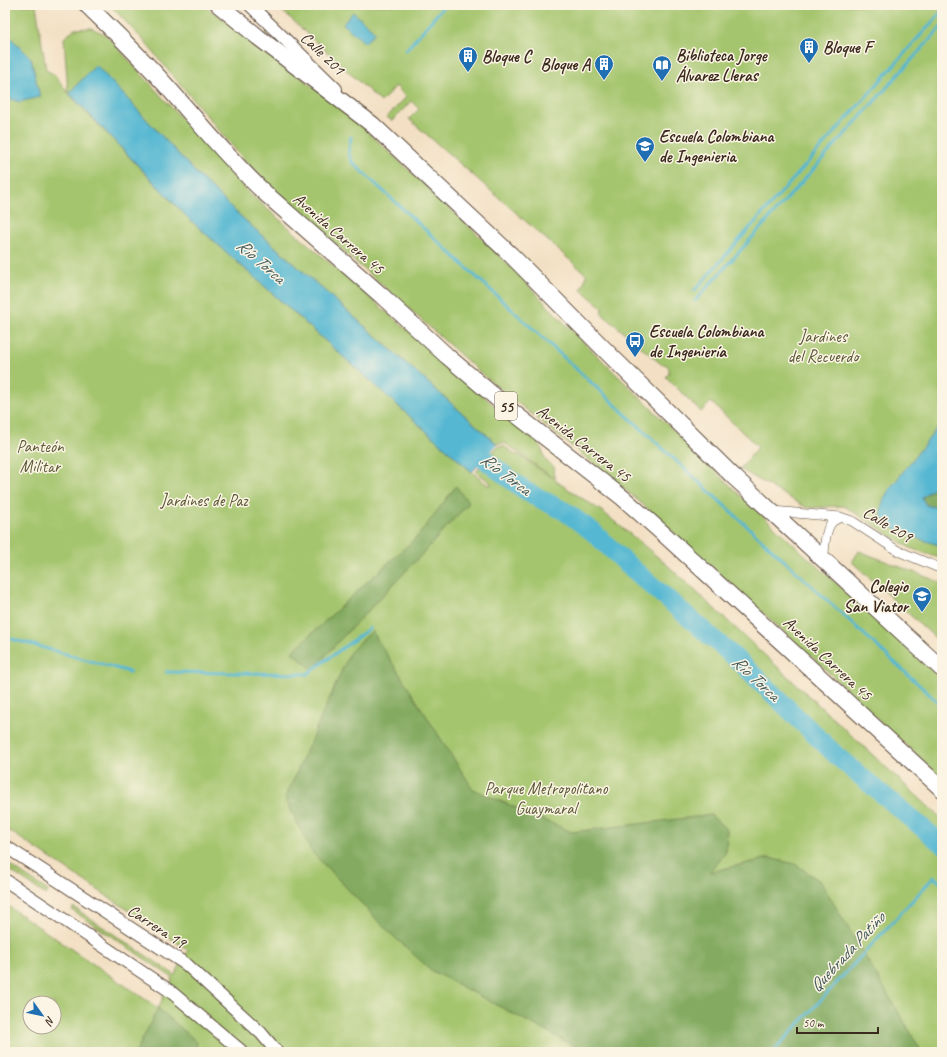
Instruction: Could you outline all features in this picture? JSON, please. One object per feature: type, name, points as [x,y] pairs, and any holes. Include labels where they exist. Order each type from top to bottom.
[{"type":"highway","points":[[220,5],[258,37],[373,125],[511,255],[620,365],[769,510],[942,669]]},
{"type":"highway","name":"Avenida Carrera 45","points":[[92,8],[152,70],[214,141],[265,194],[382,296],[447,356],[514,413],[623,498],[942,789]]},
{"type":"main road","name":"Calle 201","points":[[250,5],[373,125]]},
{"type":"main road","name":"Carrera 19","points":[[5,846],[187,965],[261,1033],[277,1052]]},
{"type":"main road","points":[[5,880],[170,991],[242,1052]]},
{"type":"street","name":"Calle 209","points":[[769,510],[840,517],[852,521],[898,551],[942,569]]},
{"type":"street","name":"Calle 209","points":[[824,561],[824,545],[828,532],[832,523],[840,517]]},
{"type":"green space","points":[[5,5],[36,5],[46,70],[55,75],[68,93],[64,38],[74,29],[91,28],[105,34],[250,194],[541,446],[545,460],[555,468],[553,473],[556,481],[603,512],[665,563],[942,819],[942,1052],[5,1052],[5,904],[158,1008],[173,978],[72,910],[73,907],[175,975],[188,950],[5,828]],"holes":[[[96,66],[199,176],[237,213],[497,444],[505,443],[553,478],[504,446],[497,447],[476,472],[491,483],[489,486],[187,217],[69,94]]]},
{"type":"green space","points":[[110,5],[204,5],[262,47],[355,120],[494,250],[574,333],[744,499],[942,680],[942,778],[878,720],[821,665],[641,503],[483,375],[250,167],[143,40]]},
{"type":"green space","name":"Jardines del Recuerdo","points":[[276,5],[942,5],[942,559],[910,548],[844,506],[807,508],[740,469],[758,447],[711,402],[701,412],[666,377],[669,372],[668,366],[661,364],[601,313],[603,308],[581,290],[587,275],[409,119],[419,109],[411,101],[392,121],[387,117],[406,97],[396,86],[381,102]]},
{"type":"green space","points":[[456,486],[469,503],[313,670],[292,652],[418,536]]},
{"type":"green space","points":[[939,487],[942,489],[942,507],[939,508],[926,505],[922,498],[931,490]]},
{"type":"green space","name":"Colegio San Viator","points":[[859,551],[942,583],[942,644],[852,562]]},
{"type":"green space","points":[[372,631],[473,789],[572,832],[711,815],[727,830],[726,852],[710,872],[769,858],[795,864],[821,882],[922,1052],[642,1052],[580,1049],[432,971],[390,933],[312,852],[285,799],[350,652]]},
{"type":"green space","points":[[5,862],[48,891],[46,895],[5,867]]},
{"type":"green space","points":[[158,1008],[197,1042],[196,1052],[136,1052]]},
{"type":"water","points":[[353,12],[375,32],[365,43],[343,24]]},
{"type":"water","points":[[5,32],[31,58],[40,97],[19,102],[5,97]]},
{"type":"water","points":[[96,65],[199,176],[237,213],[497,444],[472,472],[187,217],[69,93]]},
{"type":"water","points":[[942,422],[942,489],[933,489],[922,498],[926,505],[939,508],[942,507],[942,546],[910,536],[887,524],[883,520],[882,506],[884,498],[889,490]]},
{"type":"waterway","points":[[406,50],[445,5]]},
{"type":"waterway","points":[[694,291],[942,11]]},
{"type":"waterway","points":[[695,301],[942,26]]},
{"type":"waterway","points":[[351,137],[349,154],[354,164],[942,706]]},
{"type":"waterway","name":"Río Torca","points":[[465,441],[489,463],[527,492],[566,512],[593,532],[626,563],[741,663],[839,758],[942,844]]},
{"type":"waterway","points":[[166,672],[307,674],[370,628]]},
{"type":"waterway","points":[[5,637],[130,672]]},
{"type":"waterway","name":"Quebrada Patiño","points":[[773,1052],[934,877],[942,884]]},
{"type":"place","name":"Bloque F","points":[[809,64]]},
{"type":"place","name":"Bloque C","points":[[468,73]]},
{"type":"place","name":"Bloque A","points":[[604,81]]},
{"type":"place","name":"Biblioteca Jorge Álvarez Lleras","points":[[662,82]]},
{"type":"place","name":"Escuela Colombiana de Ingenieria","points":[[645,163]]},
{"type":"place","name":"Escuela Colombiana de Ingeniería","points":[[635,358]]},
{"type":"place","name":"Colegio San Viator","points":[[922,613]]},
{"type":"park label","name":"Panteón Militar","points":[[40,456]]},
{"type":"park label","name":"Jardines de Paz","points":[[204,500]]},
{"type":"park label","name":"Parque Metropolitano Guaymaral","points":[[546,798]]}]
